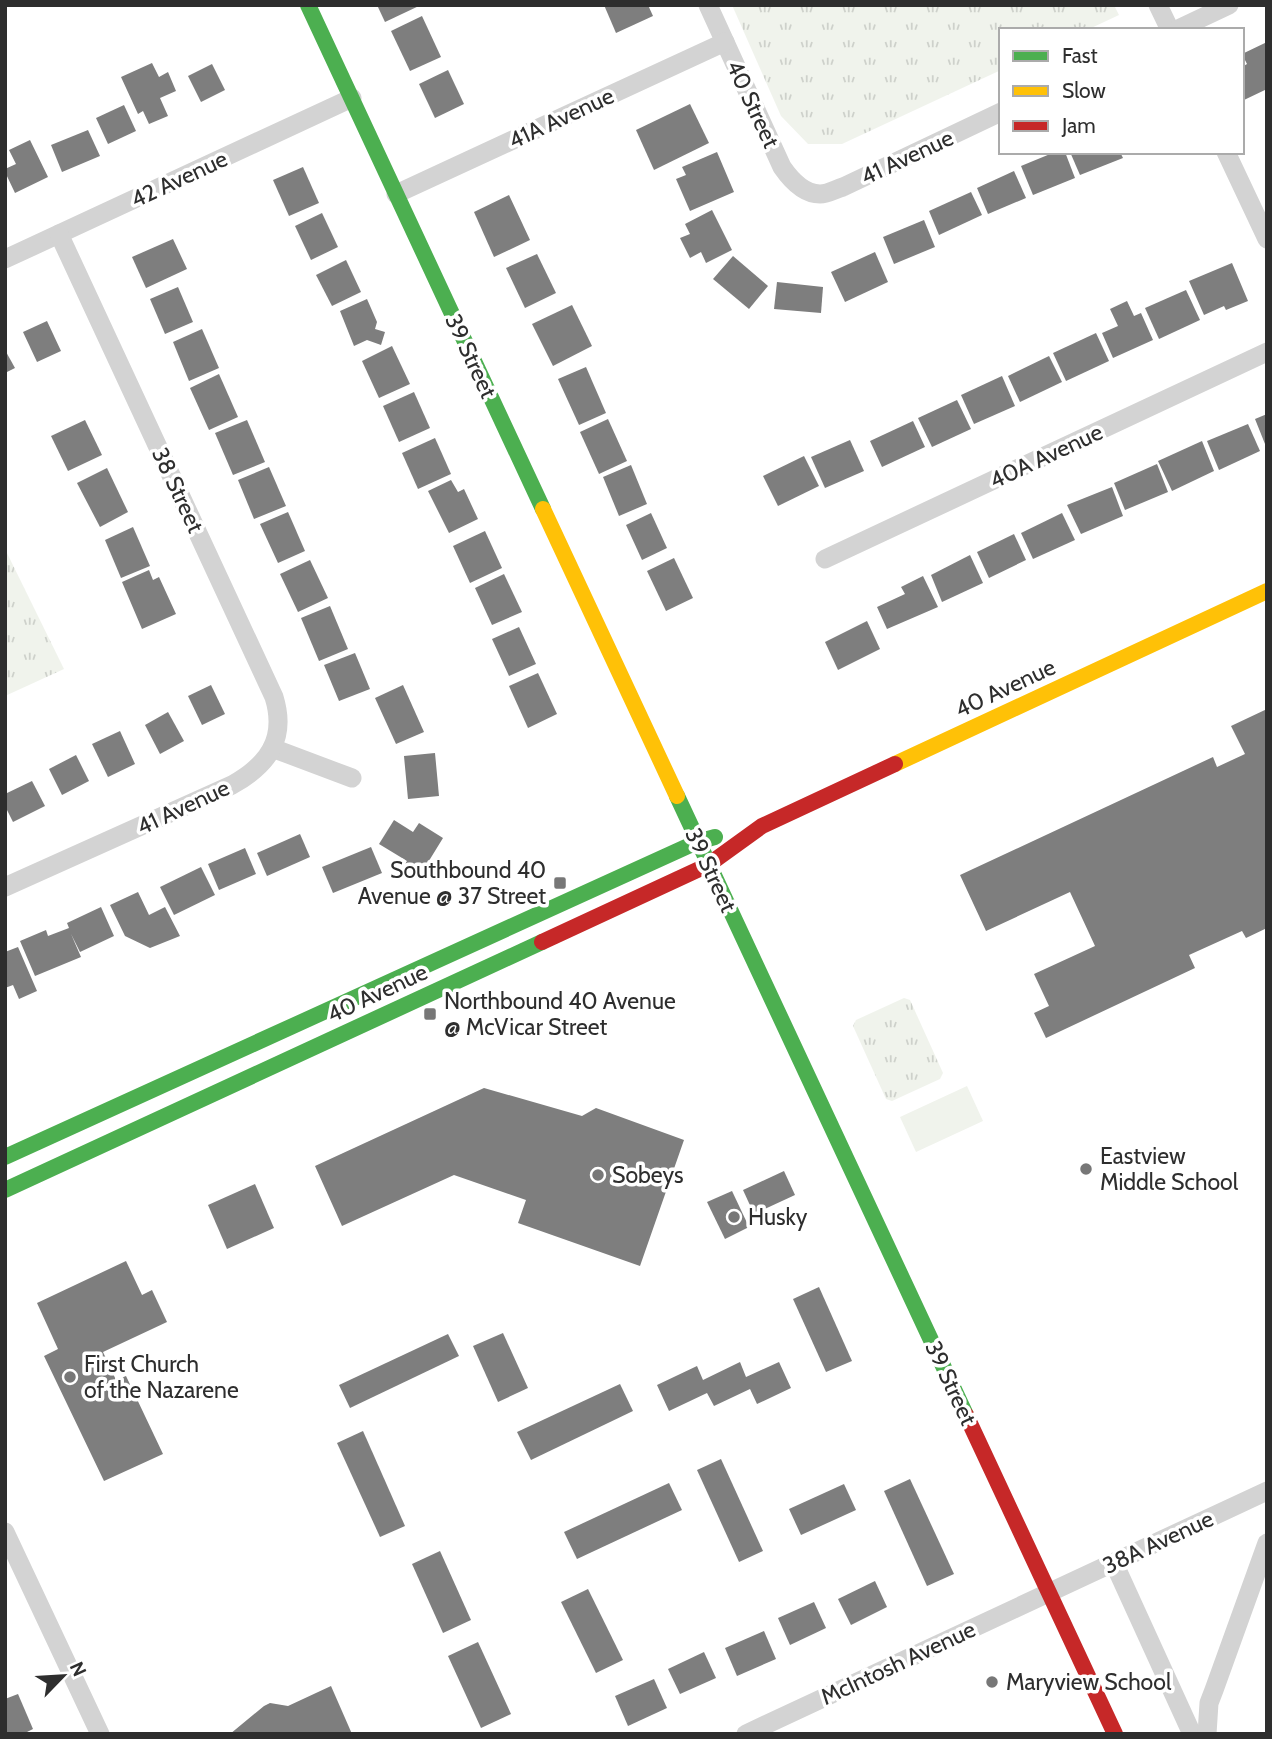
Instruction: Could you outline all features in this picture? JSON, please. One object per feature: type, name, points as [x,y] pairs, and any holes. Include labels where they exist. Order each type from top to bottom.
[{"type":"main road","name":"39 Street","points":[[308,5],[1115,1734]]},
{"type":"main road","name":"40 Avenue","points":[[5,1157],[697,842],[762,826],[1267,591]]},
{"type":"main road","name":"40 Avenue","points":[[5,1190],[709,865],[762,826]]},
{"type":"street","name":"40 Street","points":[[708,5],[782,167],[791,180],[811,192]]},
{"type":"street","points":[[1158,5],[1169,28]]},
{"type":"street","points":[[1180,28],[1229,5]]},
{"type":"street","name":"41A Avenue","points":[[396,194],[725,43]]},
{"type":"street","name":"42 Avenue","points":[[5,259],[352,98]]},
{"type":"street","name":"41 Avenue","points":[[811,192],[821,194],[843,187],[999,113]]},
{"type":"street","points":[[1227,154],[1267,239]]},
{"type":"street","name":"38 Street","points":[[59,234],[274,696],[279,727],[272,748]]},
{"type":"street","name":"40A Avenue","points":[[825,559],[1267,352]]},
{"type":"street","points":[[272,748],[352,778]]},
{"type":"street","name":"41 Avenue","points":[[5,887],[232,785],[253,771],[272,748]]},
{"type":"street","name":"38A Avenue","points":[[1049,1593],[1267,1491]]},
{"type":"street","points":[[5,1532],[100,1734]]},
{"type":"street","points":[[1207,1734],[1209,1703],[1267,1543]]},
{"type":"street","points":[[1114,1563],[1192,1734]]},
{"type":"street","name":"McIntosh Avenue","points":[[746,1734],[1049,1593]]},
{"type":"green space","points":[[732,5],[1114,5],[1119,15],[1091,28],[999,28],[999,71],[842,144],[808,144],[781,116]]},
{"type":"green space","points":[[5,549],[64,669],[5,696]]},
{"type":"green space","points":[[904,998],[910,1000],[943,1073],[940,1079],[892,1101],[886,1099],[853,1026],[856,1020]]},
{"type":"green space","points":[[967,1086],[983,1121],[916,1152],[900,1117]]},
{"type":"building","points":[[377,5],[421,5],[385,22]]},
{"type":"building","points":[[604,5],[648,5],[653,16],[616,33]]},
{"type":"building","points":[[422,16],[441,57],[410,71],[391,31]]},
{"type":"building","points":[[1267,42],[1267,89],[1244,100],[1244,66],[1247,64],[1244,53]]},
{"type":"building","points":[[152,63],[159,77],[168,72],[176,91],[160,98],[168,116],[149,124],[143,111],[138,114],[121,77]]},
{"type":"building","points":[[212,64],[225,90],[201,102],[188,76]]},
{"type":"building","points":[[448,70],[464,104],[435,118],[419,84]]},
{"type":"building","points":[[690,104],[709,143],[654,170],[636,130]]},
{"type":"building","points":[[124,105],[136,131],[108,144],[96,118]]},
{"type":"building","points":[[88,130],[100,156],[62,172],[51,145]]},
{"type":"building","points":[[30,140],[48,177],[15,193],[5,172],[5,169],[16,164],[9,150]]},
{"type":"building","points":[[717,152],[734,192],[690,211],[676,179],[686,175],[682,167]]},
{"type":"building","points":[[1050,154],[1066,154],[1075,178],[1033,195],[1021,166]]},
{"type":"building","points":[[1071,154],[1121,154],[1123,158],[1080,175]]},
{"type":"building","points":[[303,167],[319,203],[289,216],[273,180]]},
{"type":"building","points":[[1014,171],[1026,198],[988,214],[977,188]]},
{"type":"building","points":[[971,192],[982,215],[939,235],[929,211]]},
{"type":"building","points":[[509,195],[530,240],[494,257],[474,212]]},
{"type":"building","points":[[712,210],[732,250],[706,263],[701,252],[690,258],[680,238],[690,234],[685,224]]},
{"type":"building","points":[[322,213],[338,247],[311,260],[295,226]]},
{"type":"building","points":[[924,220],[935,247],[894,264],[883,237]]},
{"type":"building","points":[[173,239],[187,269],[146,288],[132,257]]},
{"type":"building","points":[[875,252],[888,282],[845,302],[831,272]]},
{"type":"building","points":[[537,254],[556,293],[525,308],[506,268]]},
{"type":"building","points":[[733,256],[768,286],[749,309],[713,279]]},
{"type":"building","points":[[346,260],[361,292],[332,306],[316,275]]},
{"type":"building","points":[[1232,263],[1248,301],[1226,310],[1224,306],[1204,315],[1189,281]]},
{"type":"building","points":[[777,282],[823,287],[821,313],[774,309]]},
{"type":"building","points":[[178,287],[193,322],[165,334],[150,299]]},
{"type":"building","points":[[1186,290],[1200,320],[1159,339],[1145,308]]},
{"type":"building","points":[[367,299],[377,322],[375,329],[385,332],[381,345],[367,340],[354,346],[340,311]]},
{"type":"building","points":[[1127,301],[1134,316],[1141,313],[1153,340],[1113,358],[1102,333],[1118,326],[1110,309]]},
{"type":"building","points":[[572,305],[592,346],[553,366],[532,324]]},
{"type":"building","points":[[47,321],[61,351],[37,362],[23,332]]},
{"type":"building","points":[[202,329],[219,368],[189,381],[173,342]]},
{"type":"building","points":[[1096,333],[1109,361],[1066,381],[1053,353]]},
{"type":"building","points":[[392,346],[410,384],[379,398],[362,361]]},
{"type":"building","points":[[5,350],[15,368],[5,373]]},
{"type":"building","points":[[1049,356],[1062,382],[1020,402],[1008,376]]},
{"type":"building","points":[[586,367],[606,413],[579,425],[558,379]]},
{"type":"building","points":[[219,374],[238,417],[209,430],[190,388]]},
{"type":"building","points":[[1002,376],[1015,406],[974,424],[961,395]]},
{"type":"building","points":[[414,392],[430,428],[399,442],[383,406]]},
{"type":"building","points":[[957,400],[971,429],[932,447],[918,418]]},
{"type":"building","points":[[1267,414],[1267,449],[1255,419]]},
{"type":"building","points":[[608,419],[627,461],[599,474],[580,432]]},
{"type":"building","points":[[85,420],[102,455],[68,471],[51,436]]},
{"type":"building","points":[[247,420],[265,462],[233,475],[215,433]]},
{"type":"building","points":[[913,421],[925,447],[882,467],[870,441]]},
{"type":"building","points":[[1248,424],[1260,451],[1219,470],[1207,441]]},
{"type":"building","points":[[435,438],[451,474],[418,489],[402,453]]},
{"type":"building","points":[[850,440],[864,471],[825,488],[811,457]]},
{"type":"building","points":[[1202,441],[1214,471],[1172,491],[1158,461]]},
{"type":"building","points":[[804,456],[819,486],[778,506],[763,476]]},
{"type":"building","points":[[1157,464],[1168,492],[1125,510],[1114,483]]},
{"type":"building","points":[[631,465],[647,504],[619,516],[603,477]]},
{"type":"building","points":[[269,467],[286,506],[254,519],[238,480]]},
{"type":"building","points":[[107,468],[128,512],[100,527],[77,483]]},
{"type":"building","points":[[451,480],[458,492],[464,489],[478,519],[449,533],[428,491]]},
{"type":"building","points":[[1112,487],[1123,516],[1081,534],[1067,505]]},
{"type":"building","points":[[288,512],[305,551],[278,563],[260,524]]},
{"type":"building","points":[[651,513],[667,548],[642,560],[626,525]]},
{"type":"building","points":[[1062,513],[1075,540],[1033,559],[1021,533]]},
{"type":"building","points":[[133,527],[150,566],[121,578],[105,540]]},
{"type":"building","points":[[485,531],[502,568],[470,583],[453,546]]},
{"type":"building","points":[[1014,534],[1026,560],[989,578],[977,552]]},
{"type":"building","points":[[970,555],[983,583],[942,602],[931,575]]},
{"type":"building","points":[[674,558],[693,598],[666,611],[647,571]]},
{"type":"building","points":[[310,560],[328,598],[298,612],[280,574]]},
{"type":"building","points":[[149,570],[153,580],[159,577],[176,614],[142,629],[122,582]]},
{"type":"building","points":[[504,574],[522,612],[492,625],[475,588]]},
{"type":"building","points":[[923,576],[938,607],[887,629],[877,607],[905,594],[901,587]]},
{"type":"building","points":[[330,606],[348,649],[319,661],[301,618]]},
{"type":"building","points":[[867,621],[880,649],[838,670],[825,642]]},
{"type":"building","points":[[519,627],[536,664],[509,676],[492,639]]},
{"type":"building","points":[[355,653],[370,689],[339,701],[324,665]]},
{"type":"building","points":[[538,673],[557,714],[528,728],[509,686]]},
{"type":"building","points":[[211,685],[225,714],[202,725],[188,696]]},
{"type":"building","points":[[403,685],[424,732],[396,744],[375,698]]},
{"type":"building","points":[[1267,709],[1267,928],[1246,938],[1242,931],[1189,955],[1195,968],[1046,1038],[1034,1013],[1049,1006],[1034,974],[1095,946],[1070,892],[986,931],[960,875],[1213,757],[1217,767],[1245,754],[1231,726]]},
{"type":"building","points":[[168,712],[184,741],[160,754],[145,725]]},
{"type":"building","points":[[120,731],[135,764],[108,777],[92,744]]},
{"type":"building","points":[[435,753],[439,796],[408,799],[404,756]]},
{"type":"building","points":[[76,755],[89,781],[62,795],[49,769]]},
{"type":"building","points":[[32,781],[45,806],[13,822],[5,806],[5,794]]},
{"type":"building","points":[[394,820],[413,832],[419,823],[443,838],[419,877],[403,867],[407,861],[379,844]]},
{"type":"building","points":[[300,834],[310,857],[267,876],[257,853]]},
{"type":"building","points":[[371,847],[382,873],[333,893],[322,867]]},
{"type":"building","points":[[245,848],[256,874],[219,890],[208,864]]},
{"type":"building","points":[[201,867],[215,895],[174,915],[160,887]]},
{"type":"building","points":[[138,892],[149,915],[165,907],[180,936],[150,948],[125,936],[110,905]]},
{"type":"building","points":[[101,907],[114,936],[80,952],[71,934],[81,957],[35,976],[20,941],[46,930],[48,936],[69,928],[67,923]]},
{"type":"building","points":[[18,947],[37,991],[19,999],[13,985],[5,988],[5,952]]},
{"type":"building","points":[[484,1088],[582,1116],[596,1108],[684,1140],[640,1266],[518,1223],[526,1200],[454,1175],[342,1226],[315,1166]]},
{"type":"building","points":[[784,1171],[795,1195],[754,1214],[743,1190]]},
{"type":"building","points":[[255,1184],[274,1228],[227,1249],[208,1205]]},
{"type":"building","points":[[732,1191],[749,1227],[725,1239],[707,1202]]},
{"type":"building","points":[[126,1261],[142,1295],[152,1290],[167,1322],[103,1352],[116,1380],[126,1376],[163,1454],[104,1481],[44,1356],[58,1349],[37,1303]]},
{"type":"building","points":[[819,1287],[852,1361],[826,1372],[793,1299]]},
{"type":"building","points":[[503,1333],[528,1388],[498,1402],[473,1346]]},
{"type":"building","points":[[448,1334],[459,1356],[350,1408],[339,1385]]},
{"type":"building","points":[[740,1362],[746,1377],[779,1362],[791,1388],[757,1404],[750,1389],[714,1406],[707,1393],[669,1411],[657,1385],[697,1366],[703,1380]]},
{"type":"building","points":[[620,1384],[633,1411],[531,1460],[517,1432]]},
{"type":"building","points":[[363,1431],[405,1526],[380,1537],[337,1443]]},
{"type":"building","points":[[721,1459],[763,1551],[739,1562],[697,1470]]},
{"type":"building","points":[[910,1479],[954,1574],[927,1586],[884,1491]]},
{"type":"building","points":[[669,1483],[682,1510],[577,1559],[564,1532]]},
{"type":"building","points":[[844,1484],[856,1510],[801,1535],[789,1509]]},
{"type":"building","points":[[440,1551],[471,1620],[443,1633],[412,1564]]},
{"type":"building","points":[[875,1581],[887,1607],[851,1625],[838,1599]]},
{"type":"building","points":[[588,1589],[623,1660],[596,1673],[561,1602]]},
{"type":"building","points":[[814,1602],[826,1628],[790,1645],[778,1618]]},
{"type":"building","points":[[764,1631],[776,1659],[737,1676],[725,1648]]},
{"type":"building","points":[[478,1642],[511,1714],[481,1728],[448,1656]]},
{"type":"building","points":[[704,1652],[716,1678],[680,1694],[668,1669]]},
{"type":"building","points":[[654,1679],[667,1708],[628,1726],[615,1696]]},
{"type":"building","points":[[331,1686],[352,1734],[230,1734],[270,1703],[288,1706]]},
{"type":"building","points":[[18,1694],[33,1729],[23,1734],[5,1734],[5,1699]]},
{"type":"traffic: fast","points":[[308,5],[543,509]]},
{"type":"traffic: fast","points":[[677,796],[966,1415]]},
{"type":"traffic: fast","points":[[5,1157],[697,842],[715,837]]},
{"type":"traffic: fast","points":[[5,1190],[542,942]]},
{"type":"traffic: slow","points":[[543,509],[677,796]]},
{"type":"traffic: slow","points":[[895,764],[1267,591]]},
{"type":"traffic: jam","points":[[542,942],[708,865],[762,826],[895,764]]},
{"type":"traffic: jam","points":[[966,1415],[1115,1734]]},
{"type":"place","name":"Southbound 40 Avenue @ 37 Street","points":[[560,883]]},
{"type":"place","name":"Northbound 40 Avenue @ McVicar Street","points":[[430,1014]]},
{"type":"place","name":"Eastview Middle School","points":[[1086,1169]]},
{"type":"place","name":"Sobeys","points":[[598,1175]]},
{"type":"place","name":"Husky","points":[[734,1217]]},
{"type":"place","name":"First Church of the Nazarene","points":[[70,1377]]},
{"type":"place","name":"Maryview School","points":[[992,1682]]}]
